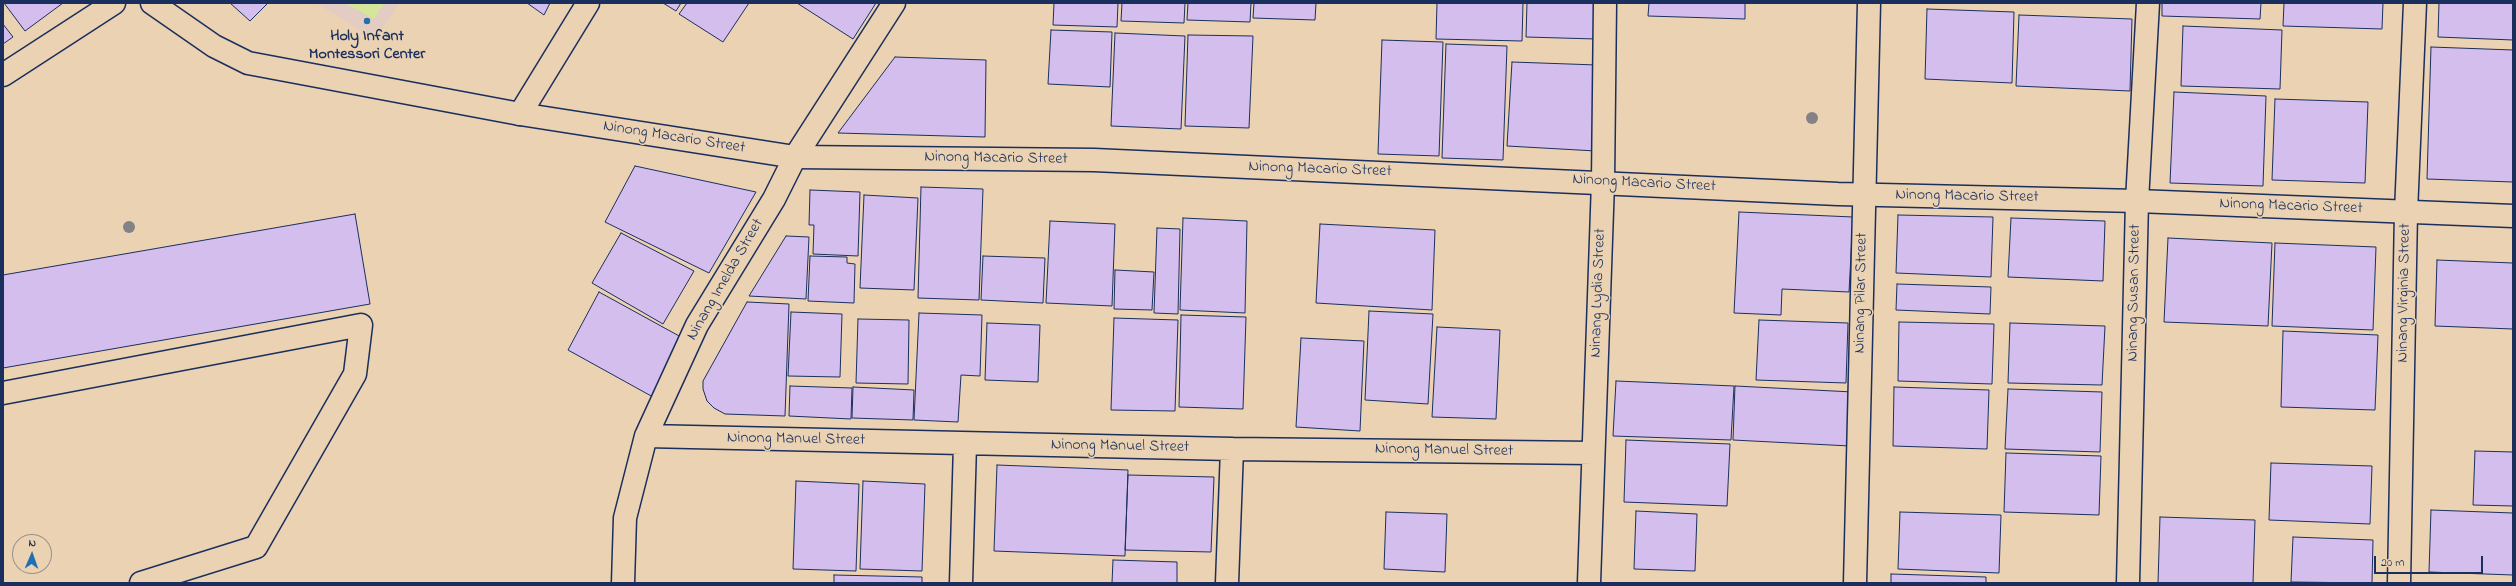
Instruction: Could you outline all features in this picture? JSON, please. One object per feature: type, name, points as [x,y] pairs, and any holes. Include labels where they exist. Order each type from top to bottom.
[{"type":"street","points":[[3,75],[114,3]]},
{"type":"street","name":"Ninong Macario Street","points":[[152,3],[214,46],[248,63],[520,114],[796,157],[1094,160],[1864,195],[2137,201],[2513,216]]},
{"type":"street","points":[[520,114],[588,3]]},
{"type":"street","name":"Ninang Imelda Street","points":[[623,583],[625,518],[646,436],[697,325],[774,199],[796,157],[894,3]]},
{"type":"street","name":"Ninang Lydia Street","points":[[1589,583],[1603,182],[1605,3]]},
{"type":"street","name":"Ninang Pilar Street","points":[[1855,583],[1869,3]]},
{"type":"street","name":"Ninang Susan Street","points":[[2128,583],[2137,201],[2148,3]]},
{"type":"street","name":"Ninang Virginia Street","points":[[2399,583],[2406,212],[2415,3]]},
{"type":"street","points":[[3,393],[361,325],[355,374],[256,547],[140,583]]},
{"type":"street","name":"Ninong Manuel Street","points":[[646,436],[1232,449],[1593,453]]},
{"type":"street","points":[[961,583],[965,444]]},
{"type":"street","points":[[1227,583],[1232,449]]},
{"type":"shaded area","name":"Holy Infant Montessori Center","points":[[316,3],[400,3],[375,39]]},
{"type":"green space","points":[[345,3],[384,3],[374,19]]},
{"type":"building","points":[[4,3],[63,3],[25,31]]},
{"type":"building","points":[[230,3],[268,3],[250,21]]},
{"type":"building","points":[[527,3],[550,3],[544,15]]},
{"type":"building","points":[[663,3],[681,3],[676,11]]},
{"type":"building","points":[[687,3],[749,3],[723,42],[679,14]]},
{"type":"building","points":[[797,3],[876,3],[853,39]]},
{"type":"building","points":[[1054,3],[1118,3],[1117,27],[1053,25]]},
{"type":"building","points":[[1122,3],[1185,3],[1184,23],[1121,21]]},
{"type":"building","points":[[1188,3],[1251,3],[1250,22],[1187,20]]},
{"type":"building","points":[[1254,3],[1316,3],[1315,20],[1253,18]]},
{"type":"building","points":[[1437,3],[1523,3],[1522,41],[1436,39]]},
{"type":"building","points":[[1527,3],[1597,3],[1596,39],[1526,37]]},
{"type":"building","points":[[1649,3],[1745,3],[1745,19],[1648,16]]},
{"type":"building","points":[[2162,3],[2261,3],[2260,19],[2162,16]]},
{"type":"building","points":[[2284,3],[2383,3],[2382,29],[2283,26]]},
{"type":"building","points":[[2439,3],[2513,3],[2513,40],[2438,37]]},
{"type":"building","points":[[1927,9],[2014,12],[2012,83],[1925,79]]},
{"type":"building","points":[[2019,15],[2132,19],[2130,91],[2016,86]]},
{"type":"building","points":[[3,24],[13,37],[3,44]]},
{"type":"building","points":[[2183,26],[2282,30],[2280,89],[2181,86]]},
{"type":"building","points":[[1051,30],[1112,32],[1110,87],[1048,84]]},
{"type":"building","points":[[1115,33],[1185,36],[1181,129],[1111,126]]},
{"type":"building","points":[[1188,35],[1253,36],[1249,128],[1185,126]]},
{"type":"building","points":[[1382,40],[1443,42],[1439,156],[1378,154]]},
{"type":"building","points":[[1446,44],[1507,46],[1503,160],[1442,158]]},
{"type":"building","points":[[2431,47],[2513,50],[2513,182],[2427,179]]},
{"type":"building","points":[[895,57],[986,60],[985,137],[838,133]]},
{"type":"building","points":[[1512,62],[1597,65],[1596,151],[1507,146]]},
{"type":"building","points":[[2174,92],[2266,96],[2263,186],[2170,183]]},
{"type":"building","points":[[2275,99],[2368,102],[2365,183],[2272,180]]},
{"type":"building","points":[[635,166],[756,192],[709,273],[605,222]]},
{"type":"building","points":[[921,187],[983,189],[979,300],[918,298]]},
{"type":"building","points":[[810,190],[860,192],[858,256],[813,254],[814,225],[809,225]]},
{"type":"building","points":[[864,195],[918,198],[914,290],[860,288]]},
{"type":"building","points":[[1739,212],[1853,217],[1849,292],[1782,289],[1781,315],[1734,313]]},
{"type":"building","points":[[355,214],[370,304],[3,368],[3,275]]},
{"type":"building","points":[[1898,215],[1993,217],[1991,277],[1896,273]]},
{"type":"building","points":[[1183,218],[1247,221],[1245,313],[1180,310]]},
{"type":"building","points":[[2011,218],[2105,221],[2103,281],[2008,277]]},
{"type":"building","points":[[1050,221],[1115,224],[1112,306],[1046,303]]},
{"type":"building","points":[[1320,224],[1435,230],[1432,310],[1316,303]]},
{"type":"building","points":[[1157,228],[1180,229],[1178,314],[1154,313]]},
{"type":"building","points":[[621,233],[694,271],[663,324],[592,283]]},
{"type":"building","points":[[786,236],[809,237],[806,299],[749,296]]},
{"type":"building","points":[[2168,238],[2272,243],[2268,326],[2164,322]]},
{"type":"building","points":[[2275,243],[2376,247],[2373,330],[2272,326]]},
{"type":"building","points":[[810,256],[847,257],[847,263],[855,264],[854,303],[808,301]]},
{"type":"building","points":[[983,256],[1045,258],[1043,303],[981,300]]},
{"type":"building","points":[[2437,260],[2513,263],[2513,329],[2435,326]]},
{"type":"building","points":[[1115,270],[1154,272],[1152,310],[1114,309]]},
{"type":"building","points":[[1897,284],[1991,287],[1990,314],[1896,310]]},
{"type":"building","points":[[599,292],[681,337],[653,397],[568,350]]},
{"type":"building","points":[[747,302],[789,304],[785,416],[725,414],[714,408],[707,401],[703,389],[703,381]]},
{"type":"building","points":[[1369,311],[1433,314],[1428,404],[1365,400]]},
{"type":"building","points":[[791,312],[842,314],[840,377],[788,376]]},
{"type":"building","points":[[919,313],[982,315],[980,376],[961,375],[958,422],[914,420]]},
{"type":"building","points":[[1181,315],[1246,317],[1243,409],[1179,407]]},
{"type":"building","points":[[1114,318],[1178,320],[1175,411],[1111,410]]},
{"type":"building","points":[[858,319],[909,320],[908,384],[856,383]]},
{"type":"building","points":[[1759,320],[1848,323],[1846,383],[1756,380]]},
{"type":"building","points":[[1899,322],[1994,324],[1992,384],[1898,381]]},
{"type":"building","points":[[987,323],[1040,325],[1038,382],[985,380]]},
{"type":"building","points":[[2010,323],[2105,326],[2102,385],[2008,383]]},
{"type":"building","points":[[1437,327],[1500,330],[1496,419],[1432,417]]},
{"type":"building","points":[[2283,331],[2378,335],[2375,410],[2281,407]]},
{"type":"building","points":[[1301,338],[1364,341],[1360,431],[1296,427]]},
{"type":"building","points":[[1616,381],[1734,386],[1731,440],[1613,436]]},
{"type":"building","points":[[790,386],[852,388],[851,419],[789,416]]},
{"type":"building","points":[[1735,386],[1853,392],[1850,446],[1733,440]]},
{"type":"building","points":[[853,387],[914,390],[913,420],[852,418]]},
{"type":"building","points":[[1894,387],[1989,390],[1987,449],[1893,446]]},
{"type":"building","points":[[2008,389],[2102,392],[2100,452],[2005,449]]},
{"type":"building","points":[[1626,440],[1730,444],[1727,506],[1624,502]]},
{"type":"building","points":[[2475,451],[2513,452],[2513,506],[2473,505]]},
{"type":"building","points":[[2006,453],[2101,456],[2099,515],[2004,512]]},
{"type":"building","points":[[2271,463],[2372,466],[2370,524],[2269,520]]},
{"type":"building","points":[[997,465],[1128,470],[1125,556],[994,551]]},
{"type":"building","points":[[1128,475],[1214,477],[1211,552],[1125,550]]},
{"type":"building","points":[[796,481],[859,484],[856,571],[793,569]]},
{"type":"building","points":[[863,481],[925,484],[922,571],[860,569]]},
{"type":"building","points":[[2431,510],[2513,513],[2513,575],[2429,572]]},
{"type":"building","points":[[1636,511],[1697,514],[1695,571],[1634,569]]},
{"type":"building","points":[[1386,512],[1447,514],[1445,572],[1384,569]]},
{"type":"building","points":[[1900,512],[2001,515],[1999,573],[1898,569]]},
{"type":"building","points":[[2160,517],[2255,520],[2253,583],[2158,583]]},
{"type":"building","points":[[2293,537],[2373,540],[2372,583],[2291,582]]},
{"type":"building","points":[[1113,560],[1177,562],[1177,583],[1112,583]]},
{"type":"building","points":[[1891,574],[1986,577],[1986,583],[1891,583]]},
{"type":"building","points":[[834,575],[922,577],[922,583],[834,583]]},
{"type":"place","name":"Holy Infant Montessori Center","points":[[367,21]]}]
